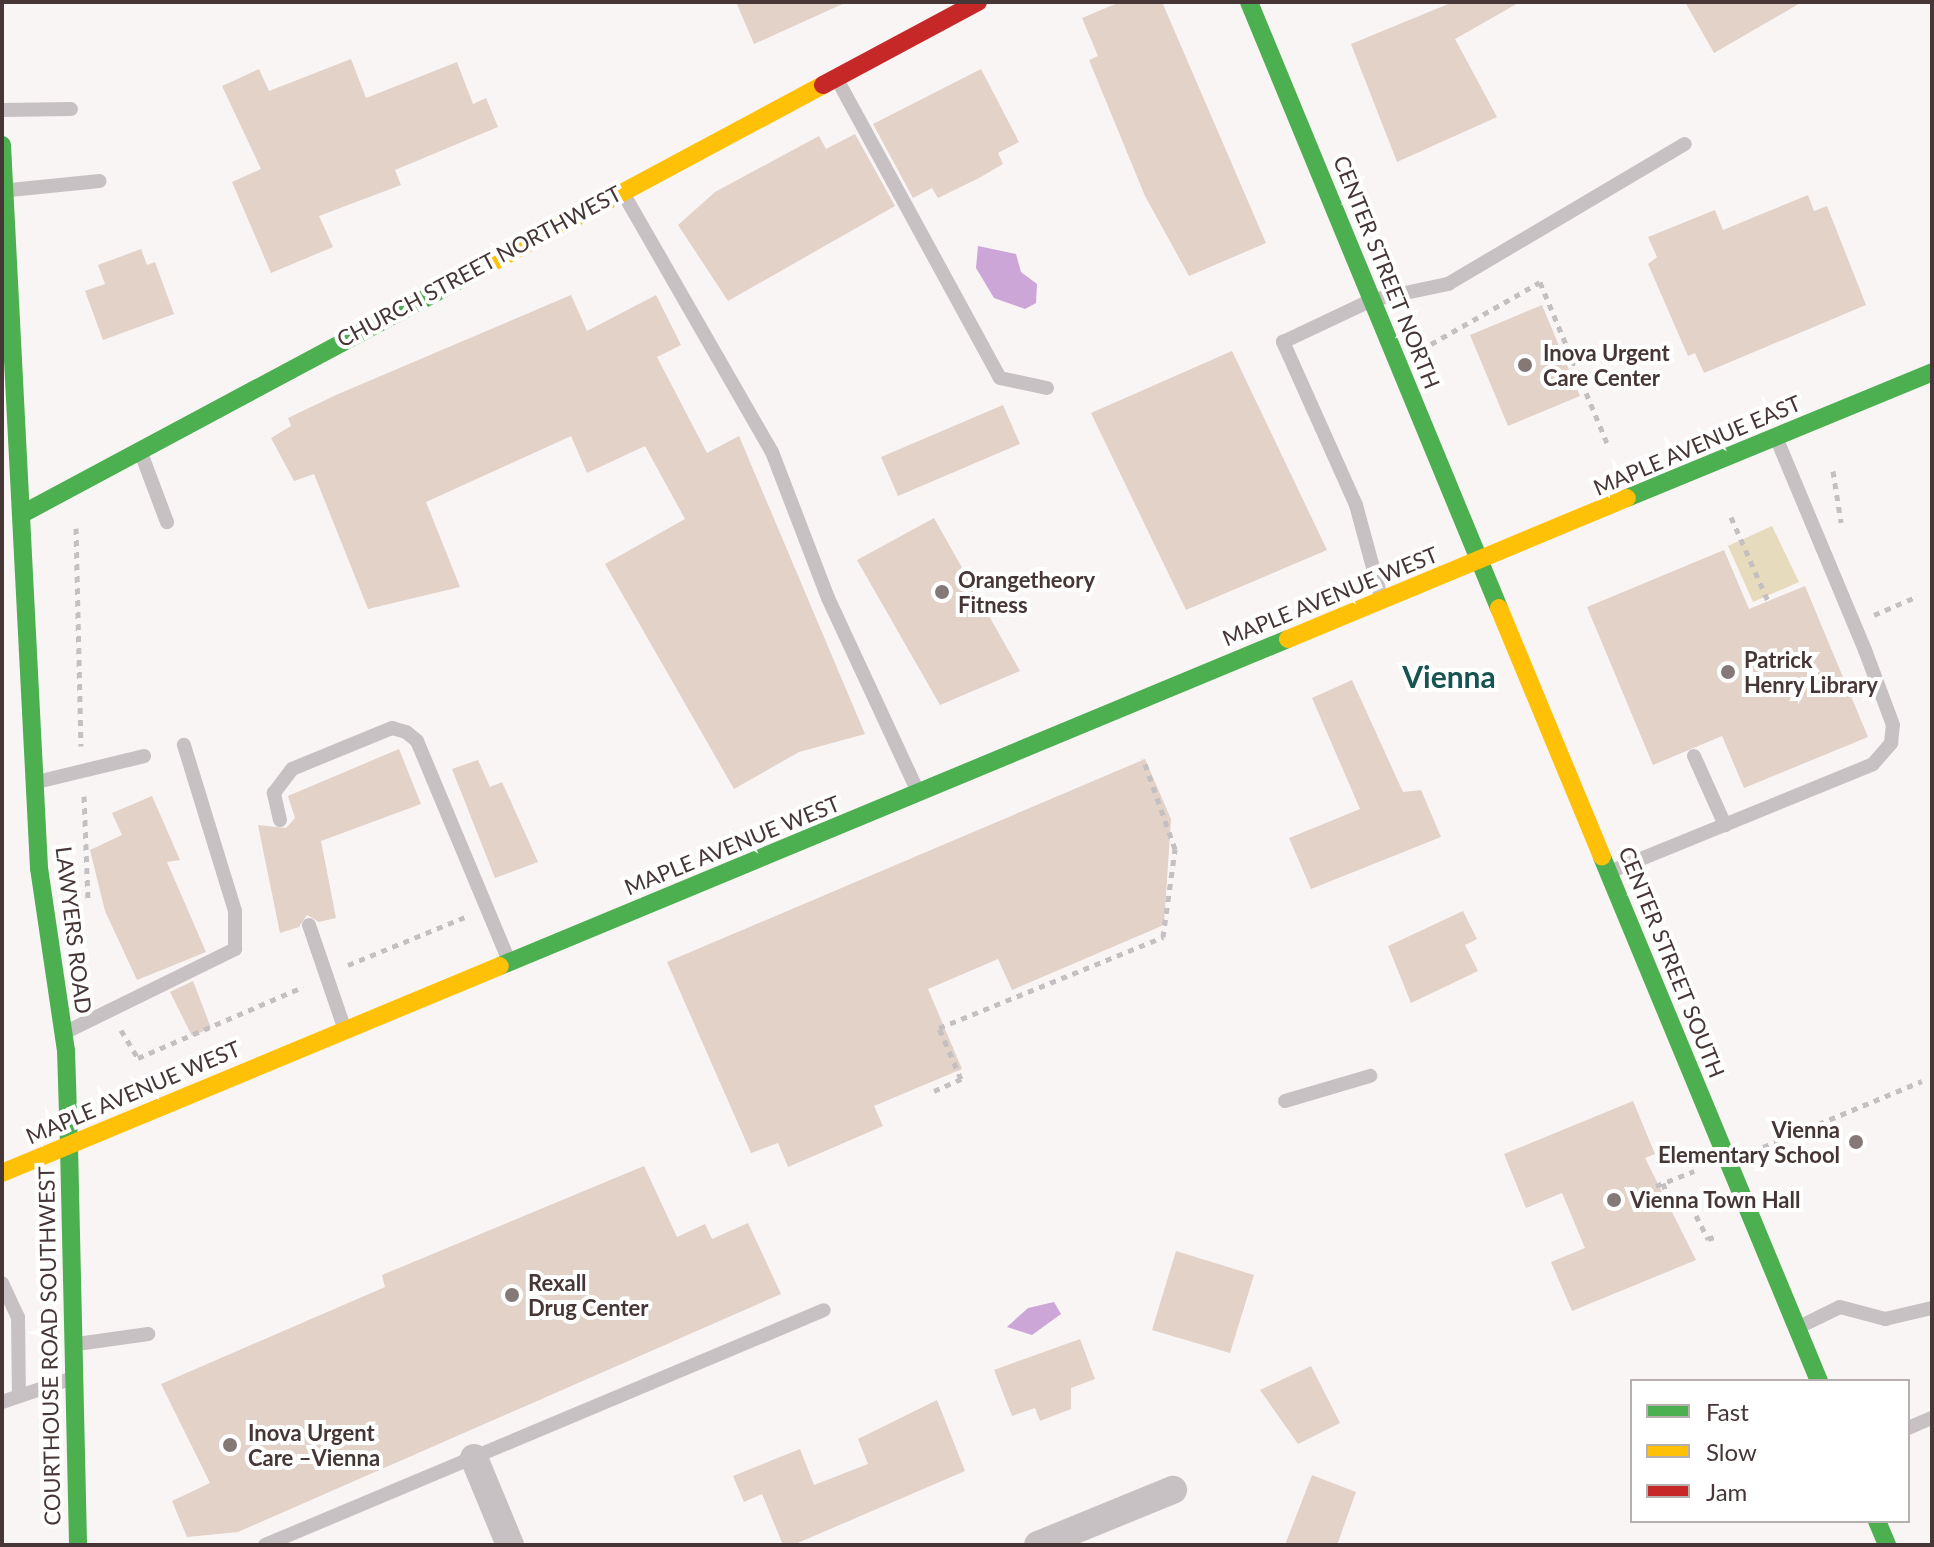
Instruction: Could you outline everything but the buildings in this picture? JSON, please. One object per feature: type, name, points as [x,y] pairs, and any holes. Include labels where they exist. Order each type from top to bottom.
[{"type":"main road","name":"CHURCH STREET NORTHWEST","points":[[24,513],[978,2]]},
{"type":"main road","name":"CENTER STREET NORTH","points":[[1249,2],[1480,561]]},
{"type":"main road","name":"LAWYERS ROAD","points":[[2,145],[45,925],[63,1033],[69,1146]]},
{"type":"main road","name":"MAPLE AVENUE EAST","points":[[1480,561],[1932,372]]},
{"type":"main road","name":"MAPLE AVENUE WEST","points":[[2,1173],[1480,561]]},
{"type":"main road","name":"CENTER STREET SOUTH","points":[[1480,561],[1818,1379]]},
{"type":"main road","points":[[13,706],[34,720]]},
{"type":"main road","name":"COURTHOUSE ROAD SOUTHWEST","points":[[69,1146],[71,1378],[78,1545]]},
{"type":"main road","points":[[1878,1523],[1887,1545]]},
{"type":"street","points":[[2,553],[24,513]]},
{"type":"street","points":[[474,1458],[510,1545]]},
{"type":"street","points":[[1038,1545],[1173,1490]]},
{"type":"lane","points":[[836,77],[1000,378],[1047,388]]},
{"type":"lane","points":[[2,110],[71,109]]},
{"type":"lane","points":[[1383,602],[1356,505],[1283,342],[1372,300],[1448,284],[1685,144]]},
{"type":"lane","points":[[5,190],[100,181]]},
{"type":"lane","points":[[622,191],[772,452],[828,598],[919,794]]},
{"type":"lane","points":[[1609,872],[1873,764],[1891,743],[1893,725],[1865,650],[1776,437]]},
{"type":"lane","points":[[140,449],[167,522]]},
{"type":"lane","points":[[280,820],[274,793],[292,769],[392,728],[406,732],[417,741],[510,963]]},
{"type":"lane","points":[[63,1033],[235,949],[235,911],[184,745]]},
{"type":"lane","points":[[37,783],[144,756]]},
{"type":"lane","points":[[1694,756],[1725,825]]},
{"type":"lane","points":[[309,925],[345,1030]]},
{"type":"lane","points":[[1285,1101],[1370,1076]]},
{"type":"lane","points":[[2,1283],[18,1317],[19,1396]]},
{"type":"lane","points":[[1797,1328],[1840,1307],[1885,1319],[1932,1308]]},
{"type":"lane","points":[[265,1545],[824,1310]]},
{"type":"lane","points":[[71,1344],[148,1334]]},
{"type":"lane","points":[[2,1402],[71,1378]]},
{"type":"lane","points":[[1910,1427],[1932,1418]]},
{"type":"path","points":[[1430,344],[1540,282],[1608,445]]},
{"type":"path","points":[[76,515],[88,910]]},
{"type":"path","points":[[1731,517],[1768,601]]},
{"type":"path","points":[[1869,617],[1918,596]]},
{"type":"path","points":[[934,1091],[961,1079],[939,1028],[1163,937],[1175,849],[1143,758]]},
{"type":"path","points":[[114,1008],[138,1058],[466,917]]},
{"type":"path","points":[[1762,1147],[1922,1081]]},
{"type":"path","points":[[1695,1170],[1660,1184],[1669,1200],[1685,1194],[1708,1239],[1722,1235]]},
{"type":"shaded area","points":[[978,246],[1016,254],[1021,272],[1037,284],[1036,303],[1025,309],[994,298],[976,268]]},
{"type":"shaded area","points":[[1772,526],[1799,582],[1753,602],[1728,546]]},
{"type":"shaded area","points":[[1054,1302],[1061,1314],[1032,1335],[1007,1327],[1028,1308]]},
{"type":"traffic: fast","points":[[1249,2],[1499,608]]},
{"type":"traffic: fast","points":[[2,145],[39,868],[66,1050],[69,1146]]},
{"type":"traffic: fast","points":[[24,513],[478,270]]},
{"type":"traffic: fast","points":[[1627,498],[1932,372]]},
{"type":"traffic: fast","points":[[500,966],[1288,639]]},
{"type":"traffic: fast","points":[[1602,857],[1818,1379]]},
{"type":"traffic: fast","points":[[69,1146],[78,1545]]},
{"type":"traffic: fast","points":[[1878,1523],[1887,1545]]},
{"type":"traffic: slow","points":[[478,270],[823,85]]},
{"type":"traffic: slow","points":[[1288,639],[1627,498]]},
{"type":"traffic: slow","points":[[1499,608],[1602,857]]},
{"type":"traffic: slow","points":[[2,1173],[500,966]]},
{"type":"traffic: jam","points":[[823,85],[978,2]]},
{"type":"place","name":"Inova Urgent Care Center","points":[[1525,365]]},
{"type":"place","name":"Orangetheory Fitness","points":[[942,592]]},
{"type":"place","name":"Patrick Henry Library","points":[[1728,672]]},
{"type":"place","name":"Vienna Elementary School","points":[[1856,1142]]},
{"type":"place","name":"Vienna Town Hall","points":[[1614,1200]]},
{"type":"place","name":"Rexall Drug Center","points":[[512,1295]]},
{"type":"place","name":"Inova Urgent Care –Vienna","points":[[230,1445]]},
{"type":"district","name":"Vienna","points":[[1449,676]]}]
